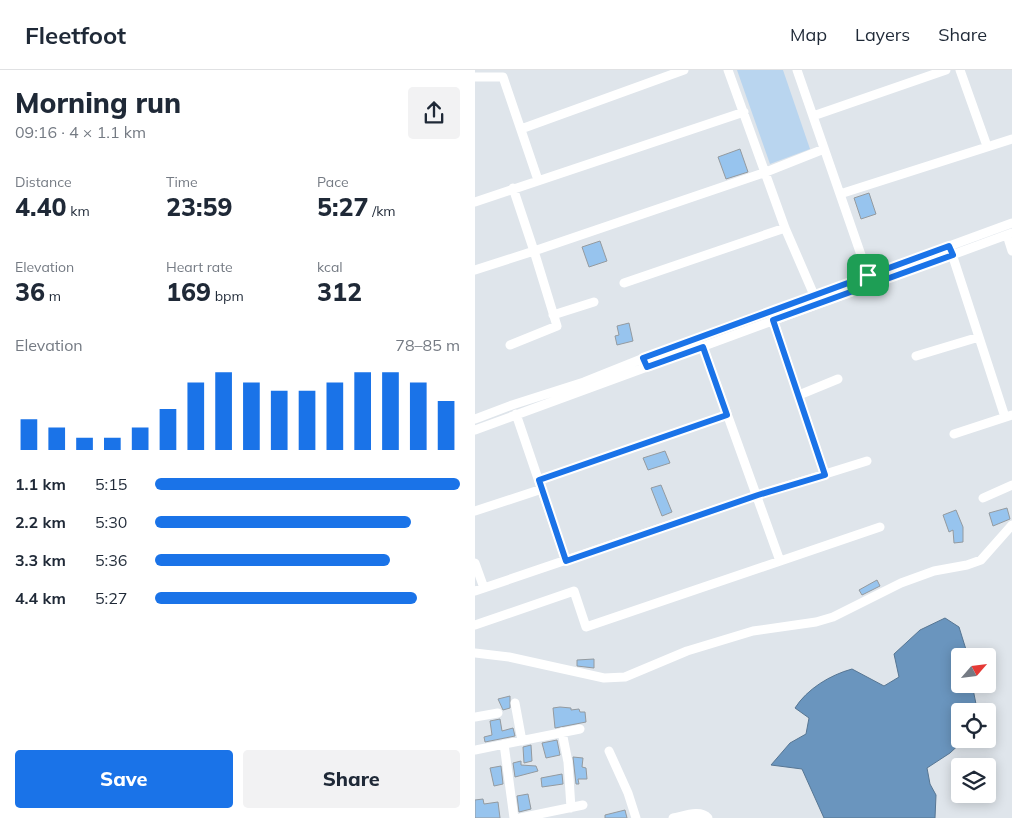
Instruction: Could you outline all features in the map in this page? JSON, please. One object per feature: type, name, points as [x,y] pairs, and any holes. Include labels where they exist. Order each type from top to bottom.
[{"type":"street","points":[[521,129],[684,70]]},
{"type":"street","points":[[729,70],[785,228],[814,295]]},
{"type":"street","points":[[797,70],[868,275]]},
{"type":"street","points":[[813,116],[946,70]]},
{"type":"street","points":[[960,70],[987,146]]},
{"type":"street","points":[[475,77],[503,77],[537,180]]},
{"type":"street","points":[[475,202],[744,112]]},
{"type":"street","points":[[841,194],[1012,138]]},
{"type":"street","points":[[475,270],[766,172],[825,149]]},
{"type":"street","points":[[510,345],[557,326],[513,188]]},
{"type":"street","points":[[475,430],[585,385],[643,358],[1012,223]]},
{"type":"street","points":[[624,284],[785,228]]},
{"type":"street","points":[[475,419],[512,404],[647,367],[1009,234],[1012,251]]},
{"type":"street","points":[[949,246],[979,337],[1009,416],[954,434]]},
{"type":"street","points":[[553,315],[594,302]]},
{"type":"street","points":[[773,320],[825,475]]},
{"type":"street","points":[[916,356],[979,337]]},
{"type":"street","points":[[703,347],[780,560]]},
{"type":"street","points":[[643,358],[647,367]]},
{"type":"street","points":[[799,395],[838,380]]},
{"type":"street","points":[[516,414],[566,561]]},
{"type":"street","points":[[539,480],[727,415]]},
{"type":"street","points":[[475,563],[479,590],[758,495],[867,461]]},
{"type":"street","points":[[983,498],[1012,484]]},
{"type":"street","points":[[475,511],[542,489]]},
{"type":"street","points":[[475,654],[509,657],[604,678],[625,677],[687,651],[753,630],[816,622],[833,617],[878,596],[901,582],[934,571],[981,560],[1012,525]]},
{"type":"street","points":[[475,625],[574,591],[586,627],[880,527]]},
{"type":"street","points":[[515,703],[522,741]]},
{"type":"street","points":[[475,717],[498,713]]},
{"type":"street","points":[[475,750],[580,729]]},
{"type":"street","points":[[562,732],[568,762],[571,808]]},
{"type":"street","points":[[504,744],[513,818]]},
{"type":"street","points":[[609,751],[628,793],[636,818]]},
{"type":"street","points":[[520,818],[583,805]]},
{"type":"street","points":[[673,818],[699,813],[709,818]]},
{"type":"shaded area","points":[[737,70],[783,70],[810,149],[770,164]]},
{"type":"shaded area","points":[[945,618],[959,627],[966,648],[951,648],[951,693],[974,693],[976,703],[951,703],[951,748],[955,748],[927,768],[930,784],[936,795],[935,818],[824,818],[802,769],[771,765],[790,743],[806,734],[809,718],[795,708],[806,695],[820,684],[835,675],[852,669],[884,686],[899,677],[894,654],[920,630]]},
{"type":"building","points":[[740,149],[748,172],[726,179],[718,157]]},
{"type":"building","points":[[869,193],[876,214],[861,219],[854,198]]},
{"type":"building","points":[[600,241],[607,261],[589,267],[582,247]]},
{"type":"building","points":[[629,323],[633,341],[617,345],[615,336],[619,335],[617,326]]},
{"type":"building","points":[[665,451],[670,463],[648,470],[643,458]]},
{"type":"building","points":[[661,485],[672,512],[662,516],[651,488]]},
{"type":"building","points":[[1007,508],[1010,519],[993,526],[989,513]]},
{"type":"building","points":[[956,510],[963,527],[963,542],[954,543],[953,530],[949,532],[943,515]]},
{"type":"building","points":[[877,580],[880,586],[862,595],[859,590]]},
{"type":"building","points":[[594,659],[594,668],[577,666],[577,660]]},
{"type":"building","points":[[510,696],[510,708],[503,710],[498,699]]},
{"type":"building","points":[[553,708],[571,708],[571,710],[579,709],[580,712],[585,712],[586,722],[555,728]]},
{"type":"building","points":[[500,719],[502,731],[513,728],[515,736],[485,742],[484,737],[492,735],[490,721]]},
{"type":"building","points":[[557,740],[560,755],[546,758],[542,743]]},
{"type":"building","points":[[531,745],[532,761],[524,763],[523,747]]},
{"type":"building","points":[[573,757],[583,758],[582,767],[586,768],[587,779],[578,779],[579,784],[576,784]]},
{"type":"building","points":[[521,761],[521,765],[536,766],[538,771],[515,777],[513,763]]},
{"type":"building","points":[[501,766],[503,784],[494,786],[490,768]]},
{"type":"building","points":[[562,774],[563,784],[542,787],[541,778]]},
{"type":"building","points":[[528,794],[531,809],[519,812],[517,796]]},
{"type":"building","points":[[483,799],[484,804],[498,802],[500,818],[475,818],[475,800]]},
{"type":"building","points":[[625,810],[627,818],[605,818],[605,815]]},
{"type":"route","points":[[949,246],[953,255],[773,320],[825,475],[758,495],[566,561],[539,480],[727,415],[703,347],[647,367],[643,358],[868,275],[949,246]]}]
